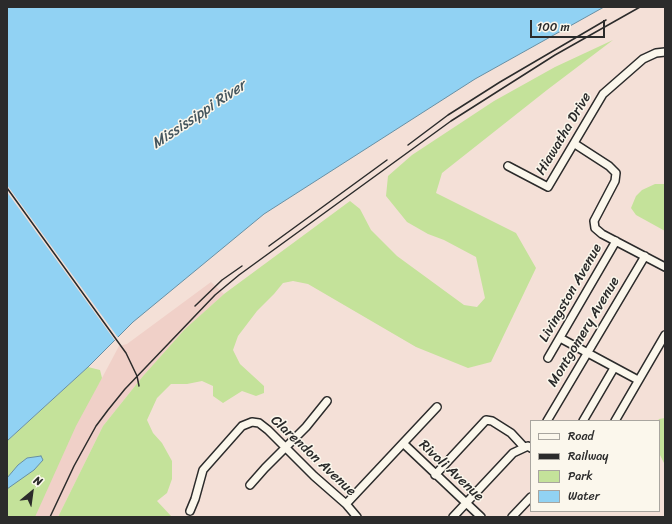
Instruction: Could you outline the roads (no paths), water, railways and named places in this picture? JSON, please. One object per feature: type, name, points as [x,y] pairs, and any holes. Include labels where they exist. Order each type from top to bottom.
[{"type":"street","name":"Hiawatha Drive","points":[[508,166],[548,187],[575,144],[597,102],[611,86],[643,59],[656,53],[665,52]]},
{"type":"street","points":[[575,144],[609,166],[616,173],[615,181],[594,221],[595,228],[665,267]]},
{"type":"street","name":"Livingston Avenue","points":[[548,358],[616,241]]},
{"type":"street","name":"Montgomery Avenue","points":[[548,420],[645,256]]},
{"type":"street","points":[[616,420],[665,335]]},
{"type":"street","points":[[560,338],[586,354],[638,380]]},
{"type":"street","points":[[584,420],[614,368]]},
{"type":"street","points":[[250,485],[284,448],[314,419],[327,401]]},
{"type":"street","points":[[346,504],[404,444],[437,407]]},
{"type":"street","points":[[435,474],[486,420],[492,420],[529,446],[513,453],[453,517]]},
{"type":"street","name":"Clarendon Avenue","points":[[190,511],[203,470],[247,422],[259,423],[284,448],[346,504],[357,517]]},
{"type":"street","name":"Rivoli Avenue","points":[[404,444],[481,517]]},
{"type":"street","points":[[512,517],[530,498]]},
{"type":"water","name":"Mississippi River","points":[[7,7],[604,7],[475,79],[264,214],[133,322],[88,367],[7,441]]},
{"type":"water","points":[[41,456],[43,460],[34,470],[7,489],[7,478],[18,465],[27,458]]},
{"type":"railway","points":[[50,517],[74,466],[96,426],[125,389],[215,295],[239,275],[451,121],[555,55],[640,7]]},
{"type":"railway","points":[[408,145],[448,115],[500,82],[606,20]]},
{"type":"railway","points":[[269,246],[387,160]]},
{"type":"railway","points":[[7,188],[126,353],[137,376],[139,386]]},
{"type":"railway","points":[[195,306],[222,280],[242,266]]}]
